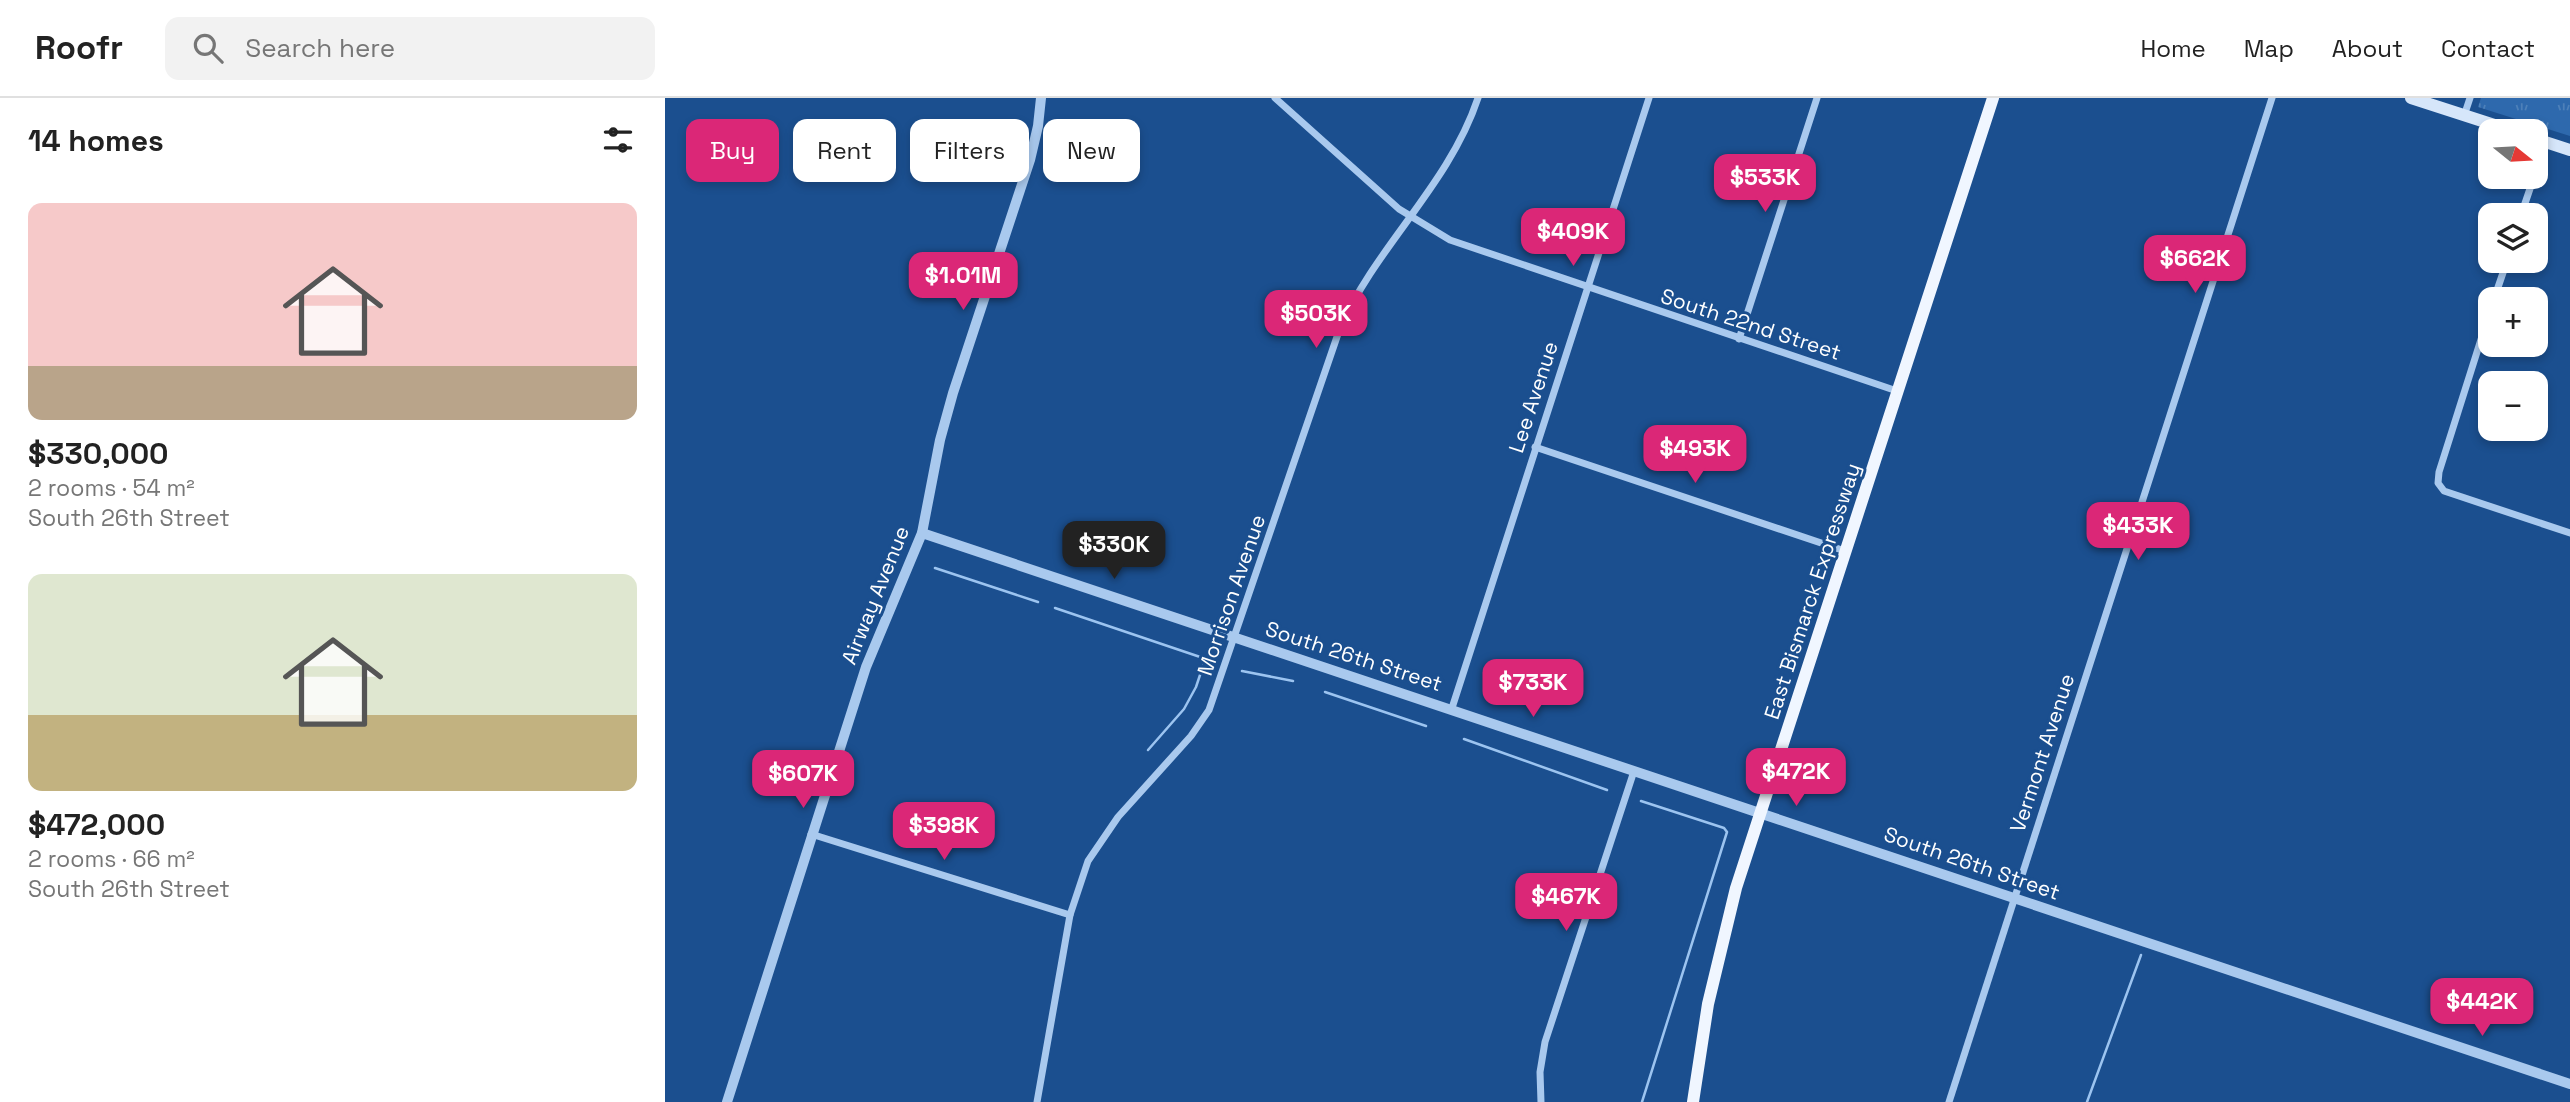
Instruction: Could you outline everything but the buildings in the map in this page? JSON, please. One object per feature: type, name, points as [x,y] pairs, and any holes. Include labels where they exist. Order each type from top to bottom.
[{"type":"main road","name":"East Bismarck Expressway","points":[[1693,1102],[1718,956],[1760,813],[1993,98]]},
{"type":"main road","points":[[2411,98],[2478,120]]},
{"type":"main road","points":[[2548,143],[2570,150]]},
{"type":"street","name":"Airway Avenue","points":[[727,1102],[866,667],[922,533],[943,426],[1032,153],[1041,98]]},
{"type":"street","name":"South 22nd Street","points":[[1275,98],[1411,217],[1461,244],[1897,391]]},
{"type":"street","name":"Morrison Avenue","points":[[1037,1102],[1070,915],[1082,876],[1096,847],[1118,817],[1191,736],[1206,715],[1339,328],[1364,282],[1451,159],[1478,98]]},
{"type":"street","name":"Lee Avenue","points":[[1452,708],[1649,98]]},
{"type":"street","points":[[1739,339],[1817,98]]},
{"type":"street","name":"Vermont Avenue","points":[[1949,1102],[2272,98]]},
{"type":"street","points":[[2464,116],[2470,98]]},
{"type":"street","points":[[2478,350],[2439,472],[2441,488],[2570,533]]},
{"type":"street","points":[[1535,447],[1845,551]]},
{"type":"street","name":"South 26th Street","points":[[922,533],[2570,1084]]},
{"type":"street","points":[[1541,1102],[1545,1042],[1635,771]]},
{"type":"street","points":[[811,834],[1070,915]]},
{"type":"green space","points":[[2481,98],[2570,98],[2570,136],[2548,129],[2548,119],[2516,119],[2478,107]]},
{"type":"waterway","points":[[935,568],[1038,602]]},
{"type":"waterway","points":[[1055,608],[1212,661]]},
{"type":"waterway","points":[[1148,750],[1184,709],[1196,687],[1205,660]]},
{"type":"waterway","points":[[1242,671],[1293,681]]},
{"type":"waterway","points":[[1325,692],[1426,726]]},
{"type":"waterway","points":[[1464,739],[1607,790]]},
{"type":"waterway","points":[[1641,801],[1724,828],[1727,832],[1642,1102]]},
{"type":"waterway","points":[[2087,1102],[2141,955]]}]
